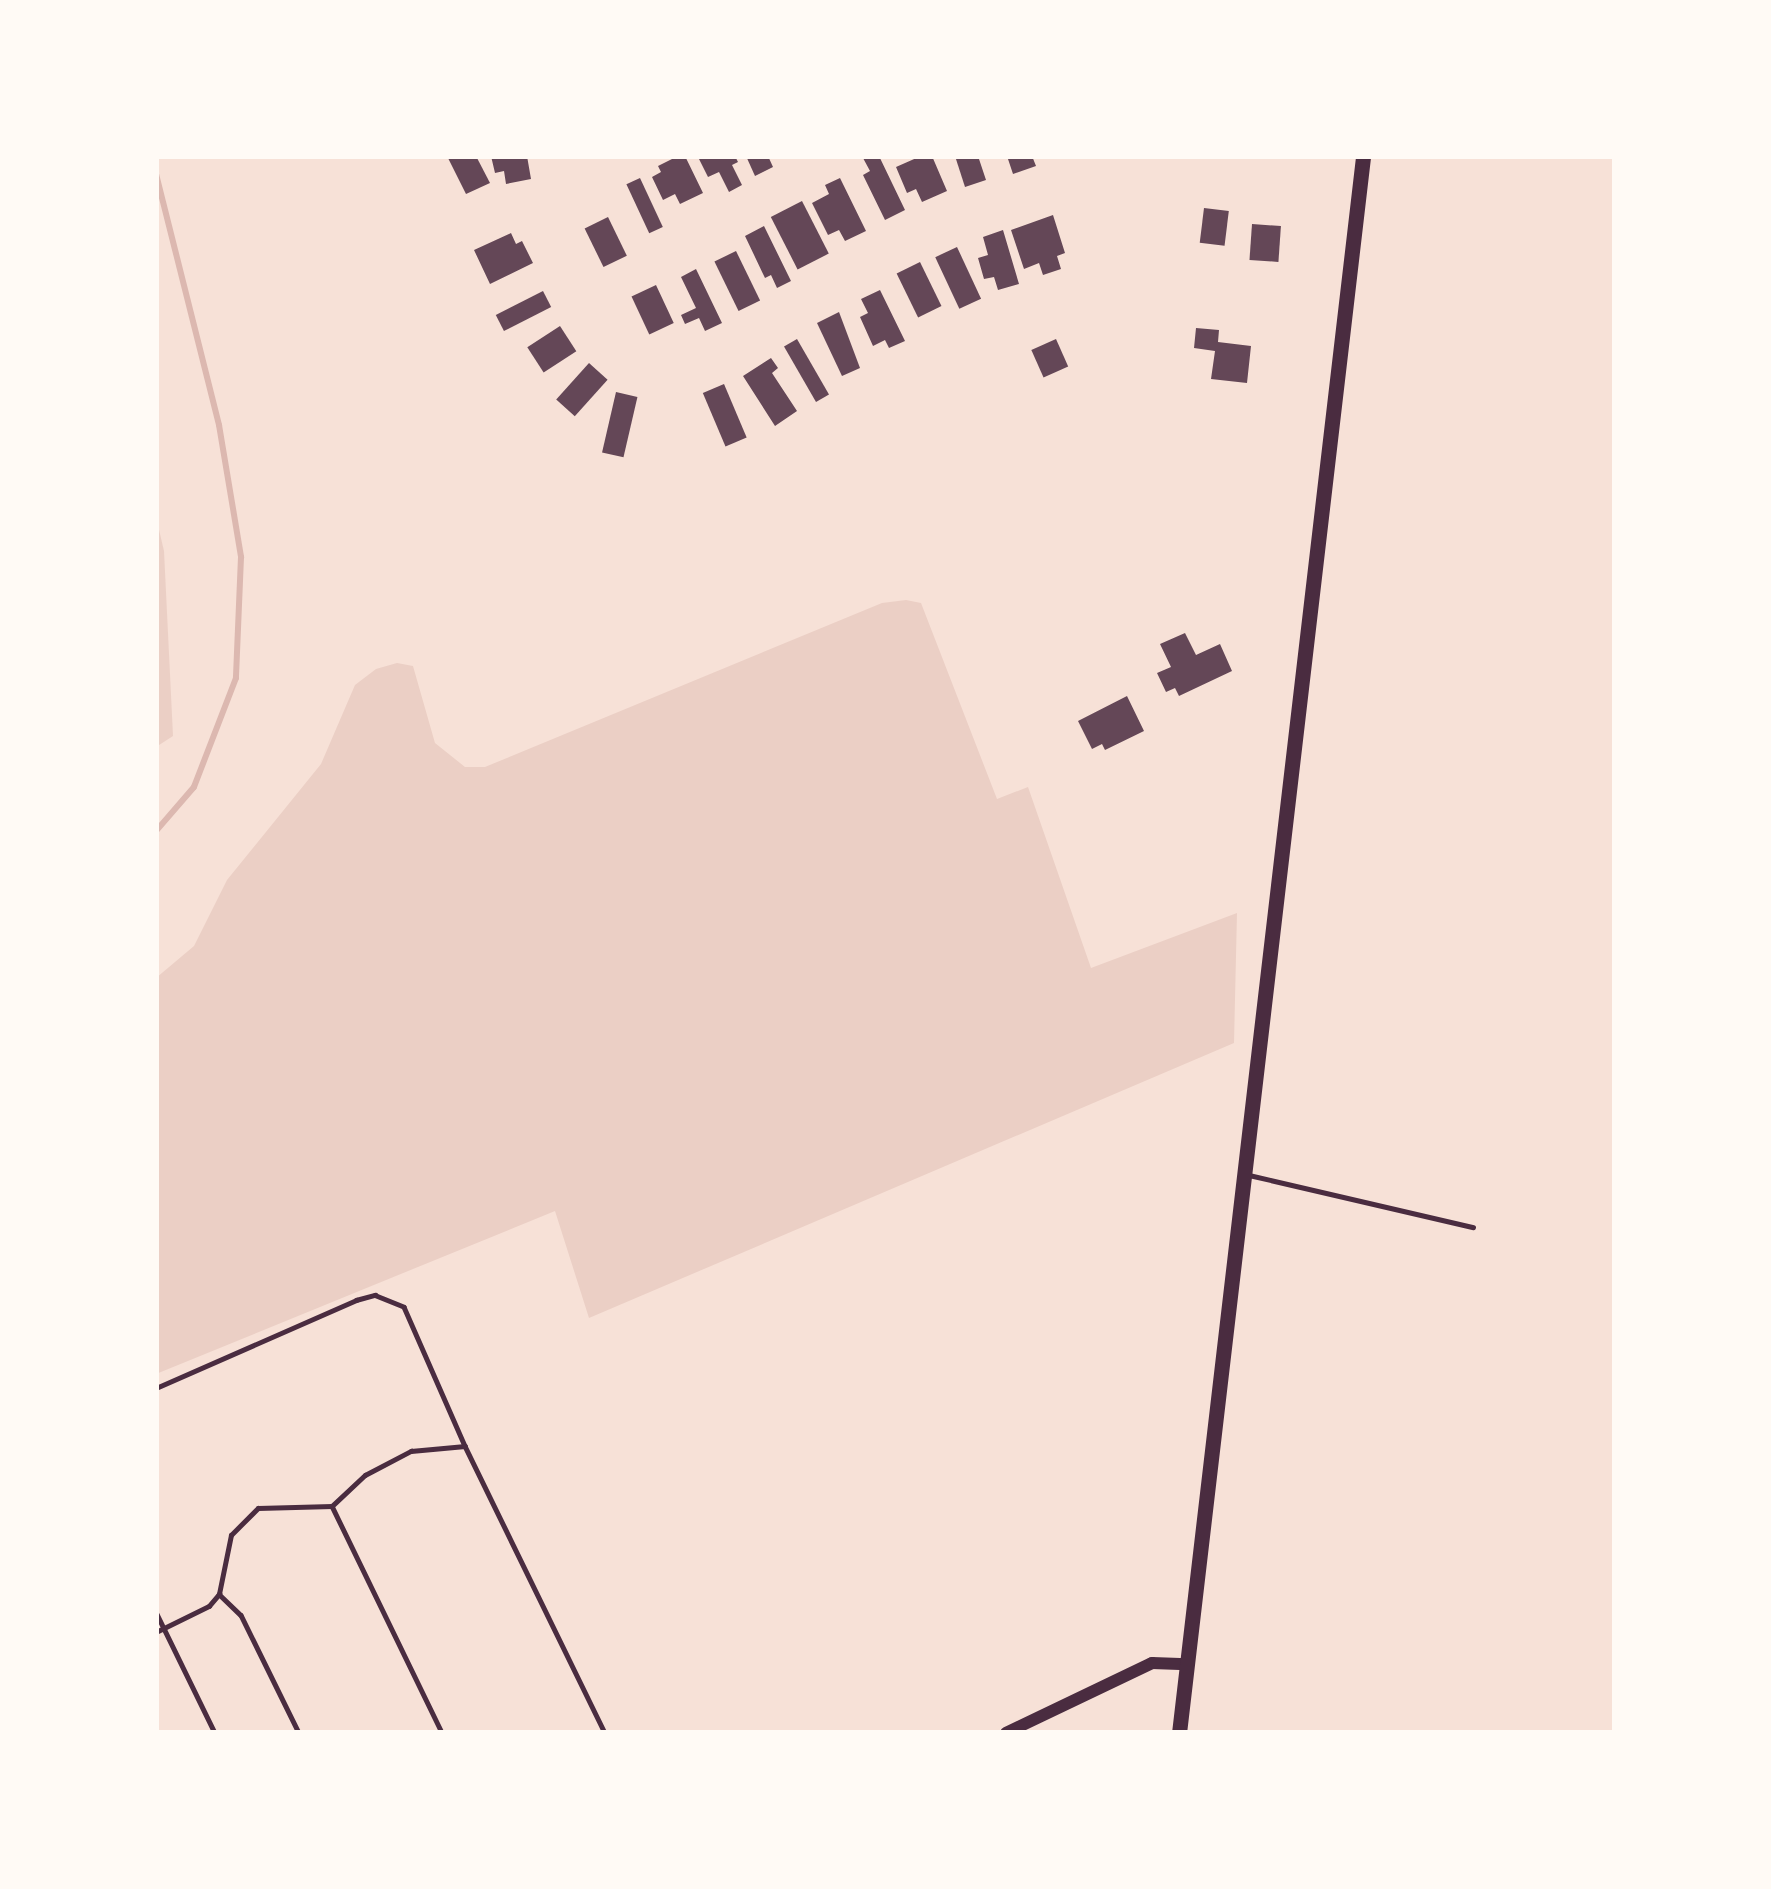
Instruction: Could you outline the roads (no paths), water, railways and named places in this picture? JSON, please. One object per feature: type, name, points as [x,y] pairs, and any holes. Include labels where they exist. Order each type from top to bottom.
[{"type":"main road","points":[[1179,1733],[1363,156]]},
{"type":"street","points":[[1006,1733],[1152,1663],[1187,1664]]},
{"type":"lane","points":[[1244,1174],[1473,1227]]},
{"type":"lane","points":[[156,1388],[375,1295],[391,1298],[411,1318],[464,1446],[605,1733]]},
{"type":"lane","points":[[156,1632],[209,1606],[219,1594],[225,1554],[244,1519],[275,1504],[332,1507],[384,1463],[411,1451],[464,1446]]},
{"type":"lane","points":[[332,1507],[442,1733]]},
{"type":"lane","points":[[219,1594],[241,1615],[299,1733]]},
{"type":"lane","points":[[156,1612],[215,1733]]},
{"type":"waterway","points":[[156,174],[219,425],[241,557],[236,678],[194,787],[156,831]]}]
